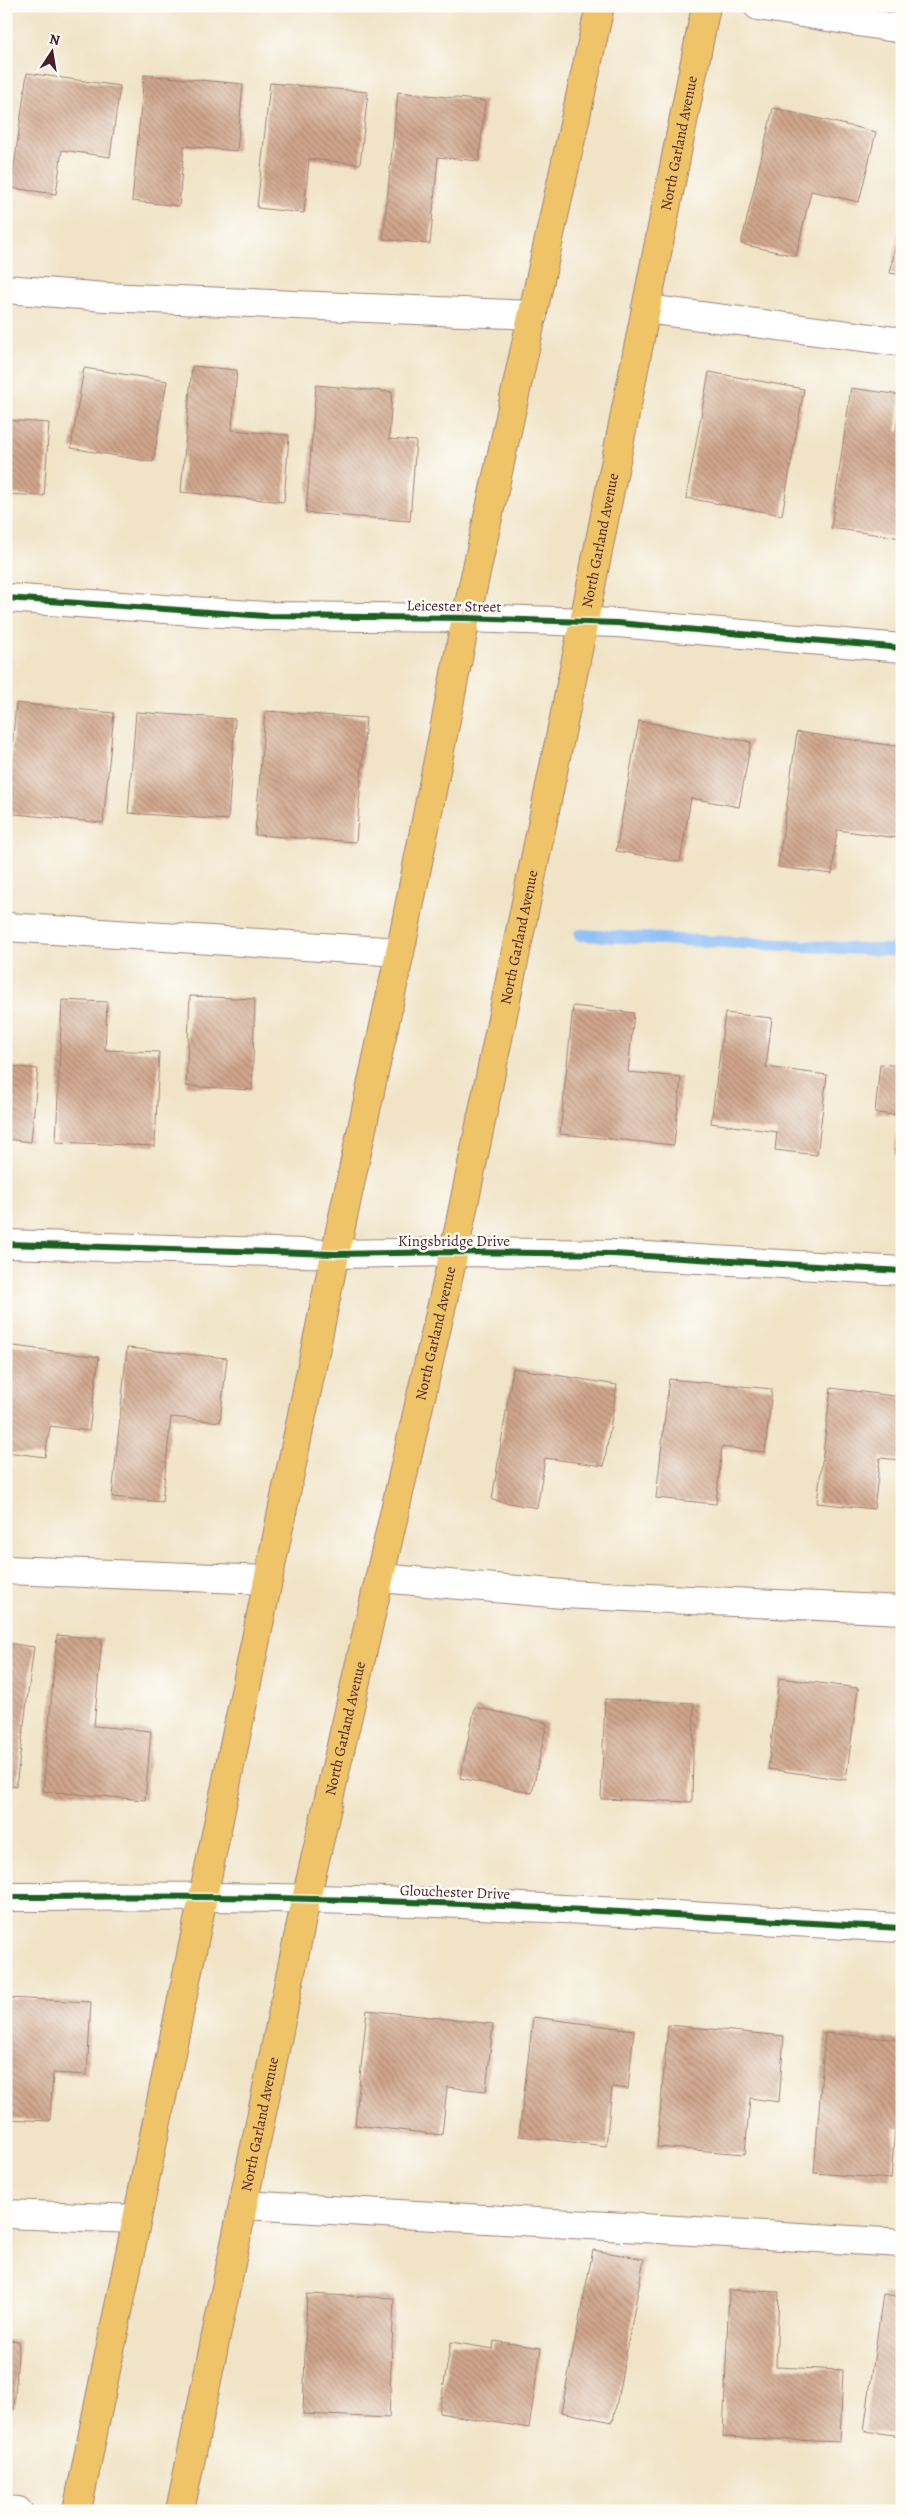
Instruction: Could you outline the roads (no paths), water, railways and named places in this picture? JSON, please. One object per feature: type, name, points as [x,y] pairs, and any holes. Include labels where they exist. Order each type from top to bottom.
[{"type":"main road","points":[[77,2511],[267,1580],[400,952],[466,618],[600,6]]},
{"type":"main road","name":"North Garland Avenue","points":[[180,2511],[306,1900],[454,1252],[584,622],[706,6]]},
{"type":"street","points":[[758,6],[902,29]]},
{"type":"street","points":[[6,289],[106,297],[532,315]]},
{"type":"street","points":[[646,309],[902,342]]},
{"type":"street","name":"Leicester Street","points":[[6,598],[265,616],[466,618],[584,622],[902,648]]},
{"type":"street","points":[[6,927],[400,952]]},
{"type":"street","name":"Kingsbridge Drive","points":[[6,1244],[335,1254],[454,1252],[613,1254],[902,1271]]},
{"type":"street","points":[[6,1570],[267,1580]]},
{"type":"street","points":[[380,1578],[563,1594],[902,1610]]},
{"type":"street","name":"Glouchester Drive","points":[[6,1897],[202,1896],[514,1907],[902,1928]]},
{"type":"street","points":[[243,2204],[902,2243]]},
{"type":"street","points":[[6,2214],[136,2220]]},
{"type":"street","points":[[6,2510],[18,2511]]},
{"type":"waterway","points":[[580,935],[902,951]]}]
